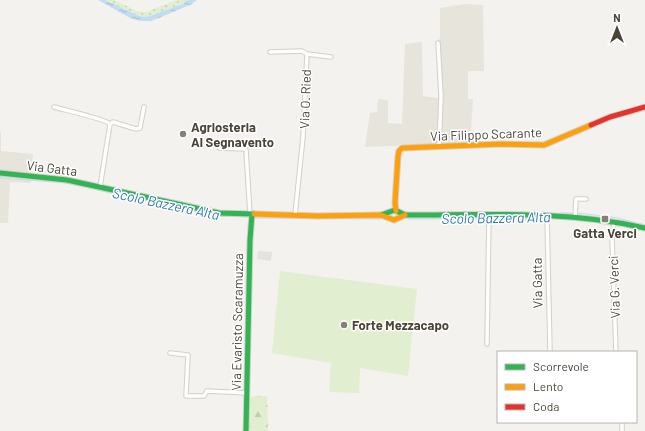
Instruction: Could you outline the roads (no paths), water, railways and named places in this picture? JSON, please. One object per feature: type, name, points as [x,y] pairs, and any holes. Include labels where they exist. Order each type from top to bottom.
[{"type":"street","points":[[438,43],[441,96],[439,147]]},
{"type":"street","name":"Via O. Ried","points":[[270,52],[302,52],[306,54],[331,57]]},
{"type":"street","name":"Via O. Ried","points":[[295,215],[303,143],[306,54]]},
{"type":"street","points":[[54,107],[77,114],[106,120],[110,124]]},
{"type":"street","points":[[110,124],[113,122],[136,129],[140,128],[144,107]]},
{"type":"street","name":"Via Filippo Scarante","points":[[394,214],[398,156],[400,150],[406,146],[439,147],[502,144],[544,145],[610,117],[645,107]]},
{"type":"street","points":[[100,186],[110,124]]},
{"type":"street","points":[[219,148],[244,148],[246,150],[251,214]]},
{"type":"street","name":"Via Gatta","points":[[0,173],[55,178],[100,186],[213,212],[295,215],[394,214]]},
{"type":"street","points":[[575,217],[576,199],[586,198]]},
{"type":"street","name":"Via Evaristo Scaramuzza","points":[[246,431],[251,214]]},
{"type":"street","points":[[394,214],[489,217],[575,217],[637,225],[645,228]]},
{"type":"street","points":[[487,344],[489,217]]},
{"type":"street","name":"Via Gatta","points":[[547,217],[550,351]]},
{"type":"street","name":"Via G. Verci","points":[[614,222],[612,238],[616,351]]},
{"type":"street","points":[[170,354],[188,355],[186,396],[204,396],[207,391],[247,393]]},
{"type":"water","points":[[98,0],[105,0],[139,16],[147,17],[185,3],[188,0],[197,0],[192,4],[159,18],[151,21],[142,21],[132,19]]},
{"type":"waterway","name":"Scolo Bazzera Alta","points":[[0,178],[66,183],[216,216],[249,217]]},
{"type":"waterway","name":"Scolo Bazzera Alta","points":[[560,213],[574,213]]},
{"type":"waterway","name":"Scolo Bazzera Alta","points":[[578,213],[618,218],[645,225]]},
{"type":"waterway","name":"Scolo Bazzera Alta","points":[[255,218],[381,219]]},
{"type":"waterway","name":"Scolo Bazzera Alta","points":[[548,219],[559,218]]},
{"type":"waterway","name":"Scolo Bazzera Alta","points":[[408,219],[487,219]]},
{"type":"waterway","name":"Scolo Bazzera Alta","points":[[490,219],[545,219]]},
{"type":"place","name":"Agriosteria Al Segnavento","points":[[183,134]]},
{"type":"place","name":"Gatta Verci","points":[[605,219]]},
{"type":"place","name":"Forte Mezzacapo","points":[[344,325]]}]
